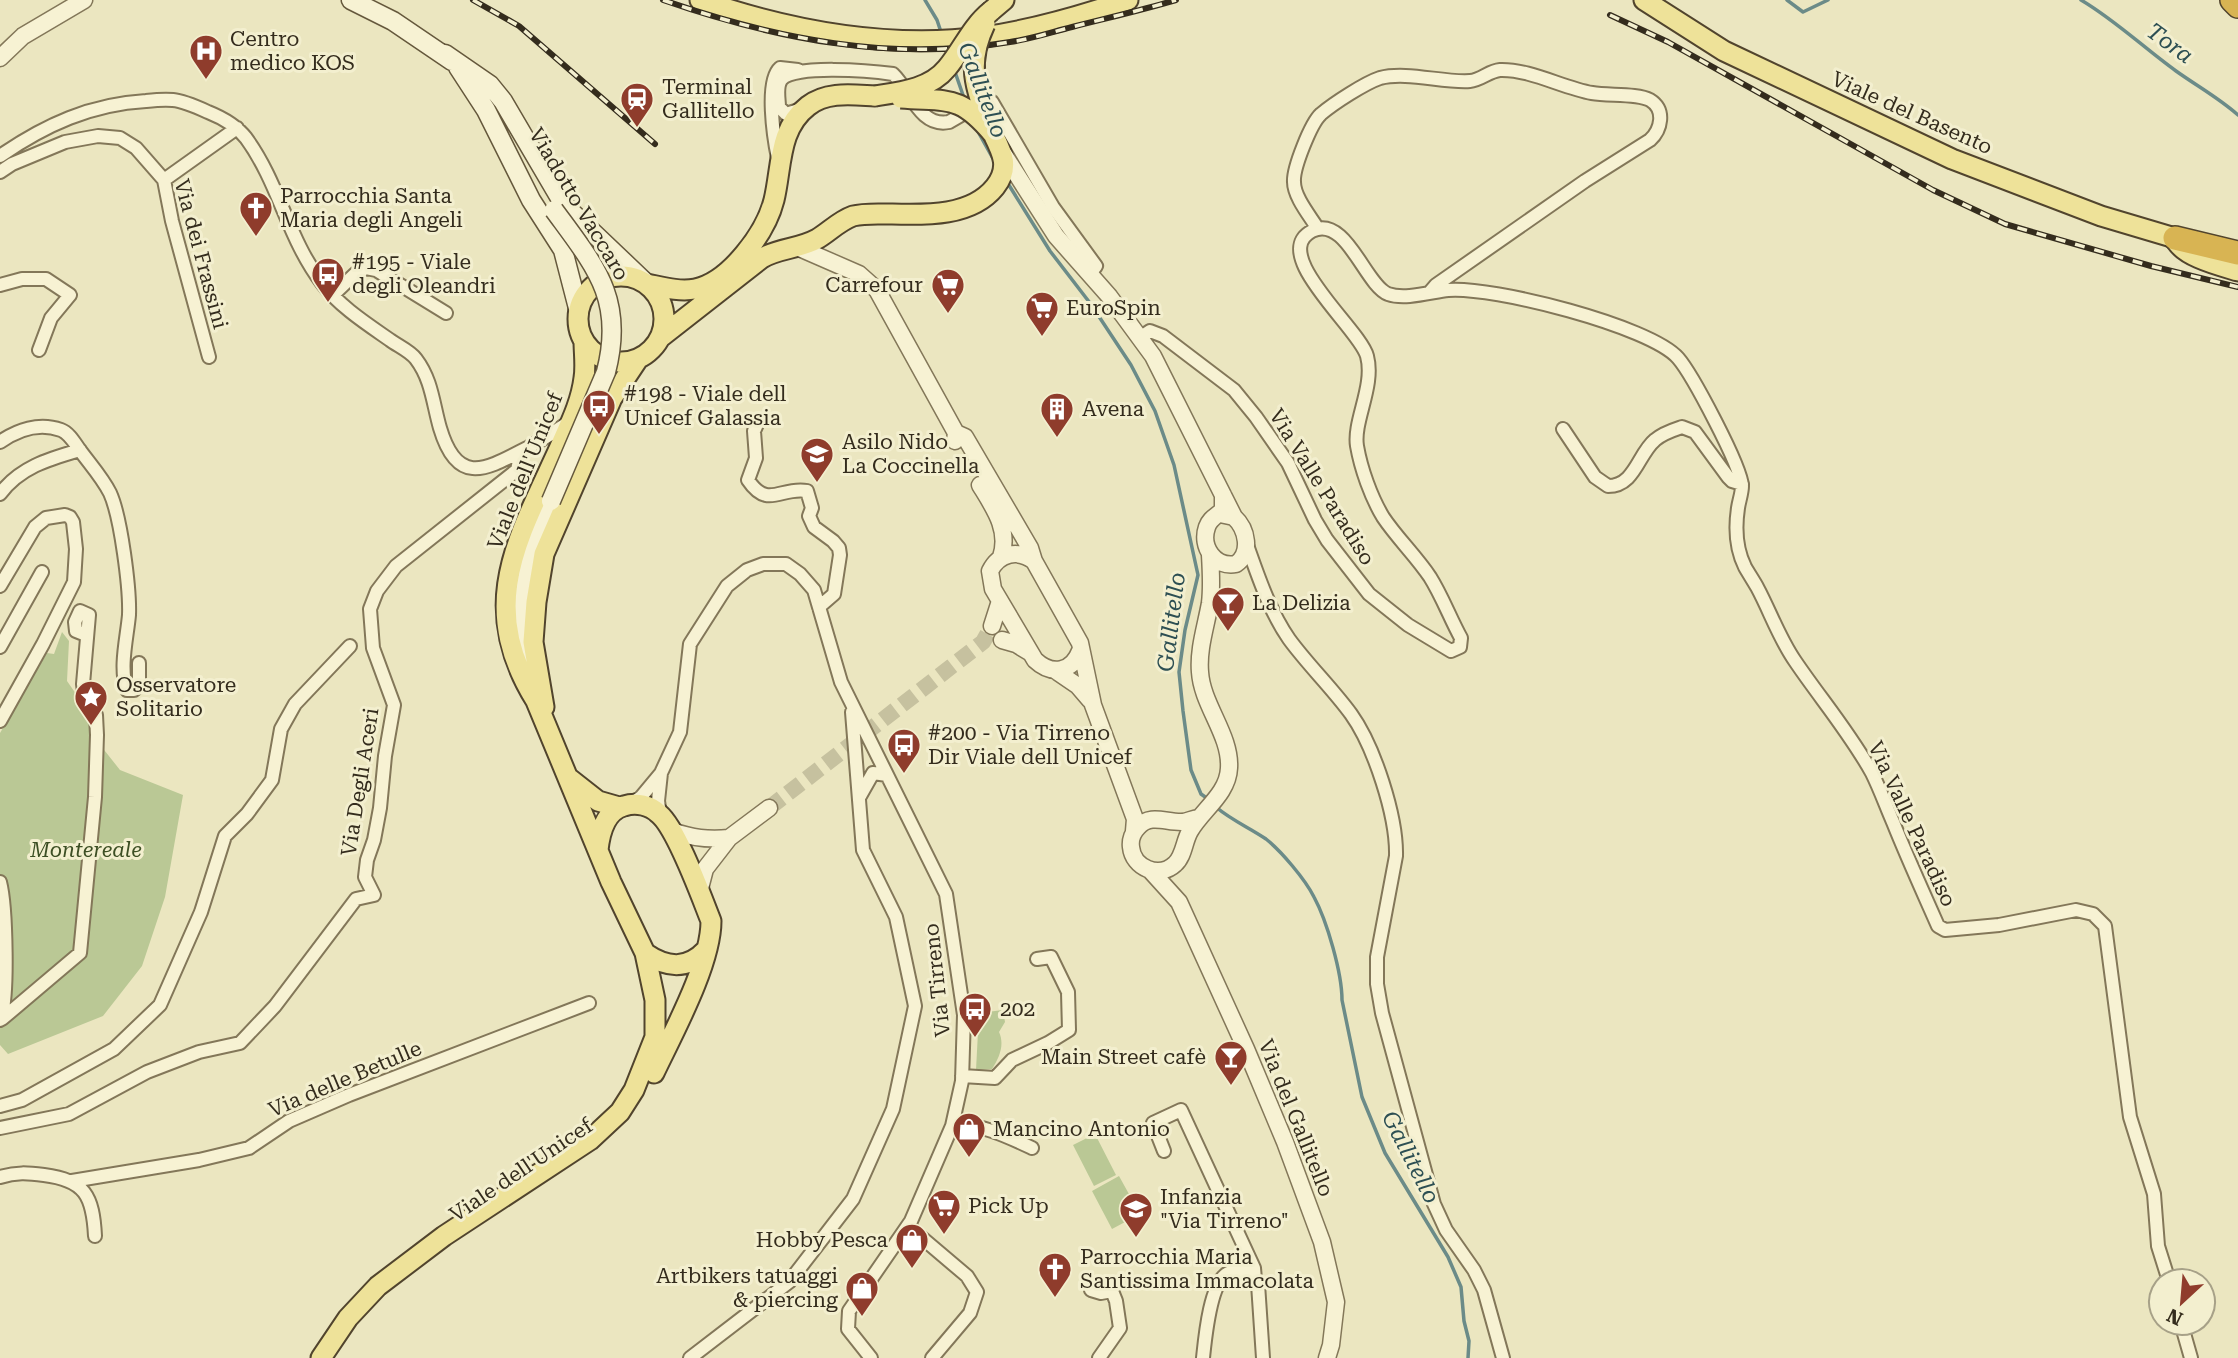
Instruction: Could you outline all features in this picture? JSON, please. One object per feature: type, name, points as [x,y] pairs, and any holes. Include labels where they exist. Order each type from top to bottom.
[{"type":"highway","points":[[2232,0],[2238,6]]},
{"type":"highway","points":[[2175,238],[2238,253]]},
{"type":"main road","points":[[351,0],[393,21],[490,85],[503,101],[564,205],[655,292],[662,306],[664,322],[661,337]]},
{"type":"main road","points":[[700,0],[794,27],[908,41],[982,37],[1072,19],[1128,0]]},
{"type":"main road","points":[[724,0],[742,13]]},
{"type":"main road","name":"Viale del Basento","points":[[1644,0],[1724,51],[1952,159],[2101,216],[2175,238],[2179,246],[2190,253],[2238,271]]},
{"type":"main road","points":[[445,54],[458,67],[486,110],[531,200],[563,250],[584,341],[602,358],[626,362],[638,359],[652,350],[661,337],[771,252],[818,239],[853,216],[919,215],[958,210],[977,204],[992,191],[1005,168],[1003,153],[978,96],[973,73],[978,40],[998,5]]},
{"type":"main road","points":[[876,96],[913,89],[936,78],[946,70],[980,20],[998,5]]},
{"type":"main road","name":"Viadotto Vaccaro","points":[[458,67],[495,107],[554,211],[602,280],[611,309],[612,351],[606,372],[551,501],[529,562],[523,591],[521,619],[527,672],[536,701]]},
{"type":"main road","points":[[579,312],[585,296],[603,279],[626,276],[647,284],[673,289],[695,289],[734,266],[758,235],[773,204],[779,161],[794,120],[820,99],[838,95],[952,101],[976,114],[993,134]]},
{"type":"main road","name":"Viale dell'Unicef","points":[[321,1358],[348,1318],[378,1286],[444,1236],[590,1140],[620,1112],[634,1090],[655,1037],[655,1000],[645,953],[598,851],[536,701],[520,675],[512,650],[507,616],[507,583],[516,544],[579,402],[585,377],[584,341]]},
{"type":"main road","name":"Viale dell'Unicef","points":[[550,736],[533,642],[544,554],[612,398],[638,359]]},
{"type":"main road","points":[[569,778],[598,800],[647,806],[660,814]]},
{"type":"main road","points":[[598,851],[604,823],[625,805]]},
{"type":"main road","name":"Viale dell'Unicef","points":[[335,1358],[357,1325],[396,1286],[450,1245],[597,1149],[629,1119],[644,1095],[672,1036],[711,937],[711,921],[699,892],[672,831],[660,814]]},
{"type":"main road","points":[[645,953],[658,962],[678,966],[698,959],[706,950]]},
{"type":"street","points":[[0,58],[23,36],[45,22],[80,3],[93,0]]},
{"type":"street","points":[[779,161],[774,141],[773,77],[780,68],[893,74],[922,113],[932,121],[942,123],[949,122],[987,100],[992,102],[1000,113],[1053,207],[1096,266],[1089,275]]},
{"type":"street","points":[[1430,292],[1436,285],[1585,181],[1650,141],[1658,133],[1660,124],[1659,112],[1653,102],[1644,98],[1589,93],[1522,72],[1499,70],[1474,81],[1399,76],[1380,78],[1319,116],[1301,152],[1293,180],[1318,229],[1337,234],[1380,289],[1389,295],[1402,296],[1460,289],[1517,297],[1640,334],[1660,343],[1676,356],[1688,373],[1739,469],[1742,484],[1728,477],[1695,432],[1682,428],[1657,438],[1631,475],[1619,484],[1608,486],[1595,477],[1563,429]]},
{"type":"street","points":[[798,71],[782,79],[779,86],[779,107],[782,112],[790,114],[807,107]]},
{"type":"street","points":[[0,156],[30,135],[60,120],[94,109],[135,102],[172,100],[215,114],[237,128],[245,137],[265,169],[310,266],[333,295],[415,357],[430,384],[440,430],[453,457],[470,468],[482,469],[537,444],[572,419]]},
{"type":"street","points":[[164,180],[237,128]]},
{"type":"street","name":"Via dei Frassini","points":[[0,172],[12,164],[65,142],[98,135],[120,138],[136,148],[164,180],[172,221],[209,357]]},
{"type":"street","points":[[1003,153],[1041,215],[1141,337],[1164,373],[1223,495],[1227,515],[1243,530],[1257,573],[1288,637],[1360,727],[1380,776],[1396,842],[1377,957],[1381,1013],[1434,1203],[1446,1230],[1468,1259],[1484,1290],[1503,1358]]},
{"type":"street","name":"Via Valle Paradiso","points":[[1141,337],[1150,331],[1163,336],[1234,390],[1288,463],[1315,520],[1368,594],[1447,650],[1457,650],[1461,638],[1430,577],[1383,517],[1370,488],[1356,442],[1369,375],[1367,356],[1359,339],[1308,276],[1302,262],[1300,247],[1310,232],[1318,229]]},
{"type":"street","points":[[796,247],[859,274],[877,290],[956,433],[955,442],[998,516],[1004,535],[1001,557]]},
{"type":"street","points":[[333,295],[355,274],[366,268],[376,270],[446,313]]},
{"type":"street","points":[[0,285],[22,279],[46,279],[70,295],[51,318],[39,350]]},
{"type":"street","points":[[758,422],[754,431],[756,458],[748,480],[758,493],[767,496],[797,489],[807,491],[812,508],[809,516],[814,527],[839,548],[841,555],[834,593],[819,607]]},
{"type":"street","points":[[0,442],[24,429],[60,429],[72,439],[111,495],[121,538],[130,600],[125,656],[127,690],[134,690],[139,685],[139,663]]},
{"type":"street","points":[[956,433],[965,437],[1076,632],[1094,705],[1135,819],[1131,840],[1134,857],[1140,865],[1150,870],[1161,871],[1177,862],[1183,844],[1198,818],[1220,794],[1226,782],[1228,758],[1203,693],[1200,655],[1210,601],[1210,555],[1206,531],[1213,518],[1227,515]]},
{"type":"street","points":[[537,444],[548,454],[552,463]]},
{"type":"street","points":[[0,494],[10,482],[33,465],[80,450]]},
{"type":"street","name":"Via Degli Aceri","points":[[0,1128],[69,1114],[147,1072],[199,1052],[240,1043],[275,1006],[356,899],[374,895],[365,877],[380,808],[394,705],[373,648],[370,609],[377,591],[396,566],[517,470],[521,452]]},
{"type":"street","name":"Via Valle Paradiso","points":[[1742,484],[1736,535],[1744,565],[1788,651],[1820,693],[1872,772],[1938,926],[1951,930],[1999,925],[2076,910],[2093,914],[2105,926],[2130,1117],[2154,1194],[2158,1246],[2165,1267]]},
{"type":"street","points":[[0,586],[40,522],[46,518],[65,515],[70,517],[76,549],[74,582],[43,645],[0,720]]},
{"type":"street","points":[[1210,601],[1221,579],[1234,564],[1242,560],[1247,545]]},
{"type":"street","points":[[1034,561],[1020,554],[1001,557],[994,564],[990,578],[1000,601],[1041,666],[1056,671],[1078,686],[1094,705]]},
{"type":"street","points":[[1210,555],[1215,561],[1246,564],[1257,573]]},
{"type":"street","name":"Via Tirreno","points":[[661,773],[680,732],[690,644],[727,586],[747,570],[763,564],[786,564],[800,573],[814,590],[841,682],[946,894],[964,1015],[962,1076],[952,1126],[908,1226],[849,1311],[848,1329],[867,1354]]},
{"type":"street","points":[[0,647],[42,572]]},
{"type":"street","points":[[992,626],[1000,601]]},
{"type":"street","points":[[1,1020],[80,953],[95,797],[97,735],[96,715],[85,701],[83,684],[86,635]]},
{"type":"street","points":[[1002,640],[1031,653]]},
{"type":"street","points":[[0,1106],[22,1100],[114,1049],[160,1005],[201,912],[225,836],[247,814],[272,780],[281,729],[295,704],[350,646]]},
{"type":"street","points":[[1056,671],[1071,666],[1080,651]]},
{"type":"street","name":"Via Tirreno","points":[[690,1358],[789,1282],[853,1199],[893,1109],[915,1006],[896,917],[863,849],[852,704]]},
{"type":"street","points":[[625,805],[641,797],[661,773]]},
{"type":"street","points":[[660,814],[658,801],[661,773]]},
{"type":"street","points":[[860,796],[873,773],[887,775]]},
{"type":"street","points":[[1122,781],[1135,801],[1180,831],[1183,844]]},
{"type":"street","points":[[699,892],[705,869],[729,838],[769,808]]},
{"type":"street","points":[[1134,831],[1145,821],[1183,822],[1198,818]]},
{"type":"street","points":[[672,831],[691,838],[729,838]]},
{"type":"street","name":"Via del Gallitello","points":[[1177,862],[1175,878],[1179,902],[1246,1049],[1285,1142],[1322,1242],[1336,1302],[1327,1358]]},
{"type":"street","name":"Via del Gallitello","points":[[1150,870],[1179,902]]},
{"type":"street","points":[[0,882],[6,966],[1,1020]]},
{"type":"street","points":[[962,1076],[995,1078],[1012,1060],[1069,1030],[1068,992],[1051,957],[1037,958]]},
{"type":"street","name":"Via delle Betulle","points":[[0,1177],[18,1172],[72,1181],[200,1160],[249,1148],[289,1121],[349,1095],[589,1003]]},
{"type":"street","points":[[1164,1152],[1153,1123],[1181,1110],[1254,1268],[1255,1279]]},
{"type":"street","points":[[952,1126],[964,1124],[999,1134],[1032,1148]]},
{"type":"street","points":[[72,1181],[84,1190],[94,1215],[95,1236]]},
{"type":"street","points":[[908,1226],[967,1276],[977,1292],[970,1313],[949,1347],[932,1358]]},
{"type":"street","points":[[1203,1358],[1209,1316],[1220,1280],[1226,1273],[1238,1270],[1251,1272],[1258,1284],[1263,1358]]},
{"type":"street","points":[[1091,1290],[1101,1293],[1112,1291],[1120,1328],[1098,1358]]},
{"type":"street","points":[[2185,1337],[2191,1358]]},
{"type":"street","points":[[852,1358],[867,1354]]},
{"type":"green space","name":"Montereale","points":[[62,632],[69,641],[67,681],[92,717],[101,746],[120,770],[183,795],[165,897],[142,966],[103,1016],[8,1054],[0,1045],[0,733],[47,653],[54,654]]},
{"type":"green space","points":[[1003,1010],[1005,1022],[999,1032],[1001,1047],[997,1060],[992,1069],[976,1070],[979,1013]]},
{"type":"green space","points":[[1095,1134],[1116,1175],[1094,1186],[1073,1145]]},
{"type":"green space","points":[[1119,1176],[1140,1214],[1112,1229],[1092,1191]]},
{"type":"waterway","name":"Gallitello","points":[[925,0],[942,35]]},
{"type":"waterway","name":"Tora","points":[[1787,0],[1803,12],[1828,0]]},
{"type":"waterway","name":"Tora","points":[[2081,0],[2238,115]]},
{"type":"waterway","name":"Gallitello","points":[[954,69],[965,101]]},
{"type":"waterway","name":"Gallitello","points":[[976,128],[996,164]]},
{"type":"waterway","name":"Gallitello","points":[[1007,182],[1050,251],[1090,303],[1131,365],[1155,411],[1174,465],[1198,575],[1185,630],[1179,672],[1191,770],[1201,794],[1208,799]]},
{"type":"waterway","name":"Gallitello","points":[[1216,807],[1272,844],[1299,874],[1319,907],[1337,962],[1362,1097],[1385,1153],[1448,1257],[1461,1287],[1469,1341],[1468,1358]]},
{"type":"tunnel","points":[[769,808],[983,642],[992,626]]},
{"type":"railway","points":[[473,0],[519,26],[655,144]]},
{"type":"railway","points":[[663,0],[705,14],[791,36],[878,48],[922,49],[966,48],[1018,41],[1176,0]]},
{"type":"railway","points":[[1610,15],[1668,42],[1933,190],[2005,224],[2151,266],[2238,287]]},
{"type":"place","name":"Centro medico KOS","points":[[206,81]]},
{"type":"place","name":"Terminal Gallitello","points":[[637,129]]},
{"type":"place","name":"Parrocchia Santa Maria degli Angeli","points":[[256,238]]},
{"type":"place","name":"#195 - Viale degli Oleandri","points":[[328,304]]},
{"type":"place","name":"Carrefour","points":[[948,315]]},
{"type":"place","name":"EuroSpin","points":[[1042,338]]},
{"type":"place","name":"#198 - Viale dell Unicef Galassia","points":[[599,436]]},
{"type":"place","name":"Avena","points":[[1057,439]]},
{"type":"place","name":"Asilo Nido La Coccinella","points":[[817,484]]},
{"type":"place","name":"La Delizia","points":[[1228,633]]},
{"type":"place","name":"Osservatore Solitario","points":[[91,727]]},
{"type":"place","name":"#200 - Via Tirreno Dir Viale dell Unicef","points":[[904,775]]},
{"type":"place","name":"202","points":[[975,1039]]},
{"type":"place","name":"Main Street cafè","points":[[1231,1087]]},
{"type":"place","name":"Mancino Antonio","points":[[969,1159]]},
{"type":"place","name":"Pick Up","points":[[944,1236]]},
{"type":"place","name":"Infanzia \"Via Tirreno\"","points":[[1136,1239]]},
{"type":"place","name":"Hobby Pesca","points":[[912,1270]]},
{"type":"place","name":"Parrocchia Maria Santissima Immacolata","points":[[1055,1299]]},
{"type":"place","name":"Artbikers tatuaggi & piercing","points":[[862,1318]]}]
